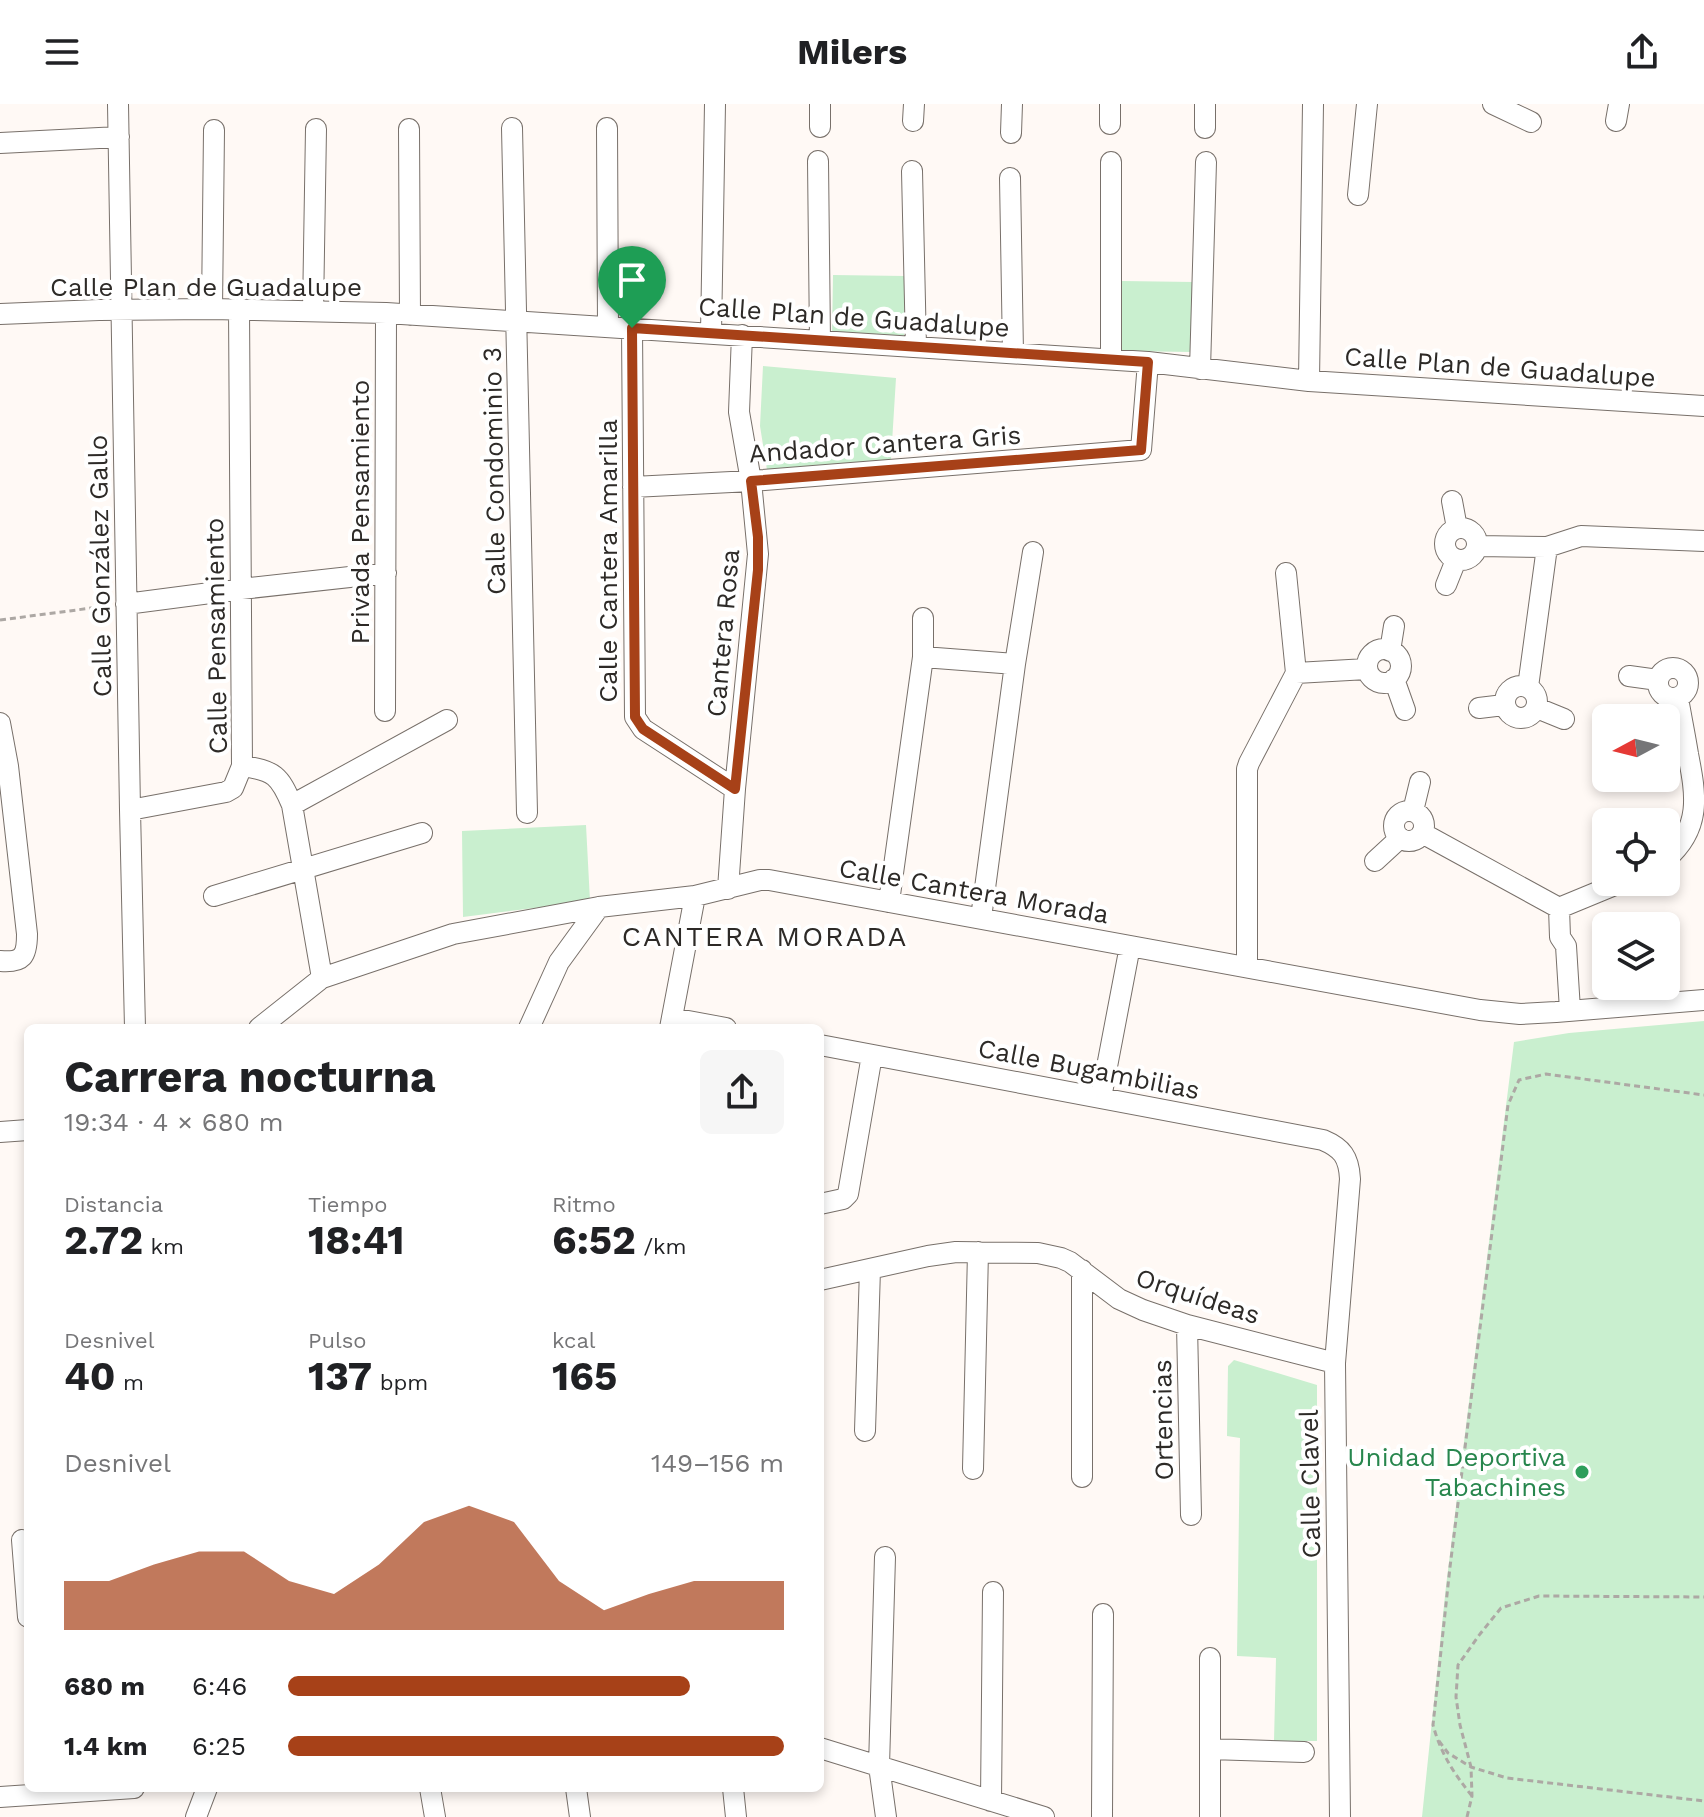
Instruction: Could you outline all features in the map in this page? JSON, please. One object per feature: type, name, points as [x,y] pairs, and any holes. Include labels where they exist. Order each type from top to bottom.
[{"type":"street","name":"Calle González Gallo","points":[[118,104],[135,1024]]},
{"type":"street","points":[[711,333],[715,104]]},
{"type":"street","points":[[820,104],[820,127]]},
{"type":"street","points":[[1011,133],[1012,104]]},
{"type":"street","points":[[1205,104],[1205,128]]},
{"type":"street","points":[[1309,381],[1313,104]]},
{"type":"street","points":[[1358,195],[1367,104]]},
{"type":"street","points":[[1493,104],[1531,122]]},
{"type":"street","name":"Calle Condominio 3","points":[[512,128],[527,813]]},
{"type":"street","points":[[607,128],[608,327]]},
{"type":"street","points":[[313,311],[316,129]]},
{"type":"street","points":[[409,129],[410,315]]},
{"type":"street","points":[[212,309],[214,130]]},
{"type":"street","points":[[0,143],[119,137]]},
{"type":"street","points":[[818,161],[820,341]]},
{"type":"street","points":[[1111,162],[1111,359]]},
{"type":"street","points":[[1200,369],[1206,162]]},
{"type":"street","points":[[912,171],[916,347]]},
{"type":"street","points":[[1010,178],[1013,353]]},
{"type":"street","name":"Calle Plan de Guadalupe","points":[[0,314],[212,309],[386,313],[1111,359],[1309,381],[1704,406]]},
{"type":"street","name":"Calle Pensamiento","points":[[239,309],[242,766],[266,769],[287,793],[292,805],[322,978]]},
{"type":"street","name":"Privada Pensamiento","points":[[385,711],[386,313]]},
{"type":"street","name":"Calle Cantera Amarilla","points":[[632,328],[635,717],[643,729],[735,789]]},
{"type":"street","name":"Cantera Rosa","points":[[728,889],[758,570],[758,537],[739,412],[742,335]]},
{"type":"street","name":"Andador Cantera Gris","points":[[633,487],[751,481],[1141,450],[1148,362]]},
{"type":"street","points":[[1452,501],[1457,528]]},
{"type":"street","points":[[1457,528],[1474,533],[1478,546],[1471,558],[1460,561],[1450,557],[1444,547],[1446,536],[1457,528]]},
{"type":"street","points":[[1478,546],[1547,547],[1581,536],[1704,541]]},
{"type":"street","points":[[1528,687],[1547,547]]},
{"type":"street","points":[[981,918],[1033,552]]},
{"type":"street","points":[[1446,585],[1456,560]]},
{"type":"street","points":[[126,604],[386,573]]},
{"type":"street","points":[[1247,967],[1247,769],[1296,673],[1286,573]]},
{"type":"street","points":[[889,902],[923,657],[923,618]]},
{"type":"street","points":[[1390,651],[1394,626]]},
{"type":"street","points":[[1381,649],[1390,651],[1396,655],[1400,668],[1394,679],[1386,683],[1377,682],[1370,677],[1368,660],[1381,649]]},
{"type":"street","points":[[923,657],[1015,664]]},
{"type":"street","points":[[1671,668],[1696,673],[1685,693],[1678,698],[1669,698],[1660,691],[1658,680],[1671,668]]},
{"type":"street","points":[[1296,673],[1367,669]]},
{"type":"street","points":[[1629,676],[1658,680]]},
{"type":"street","points":[[1394,679],[1405,710]]},
{"type":"street","points":[[1518,685],[1528,687],[1538,699],[1537,708],[1532,715],[1521,719],[1511,715],[1504,705],[1506,694],[1518,685]]},
{"type":"street","points":[[1678,698],[1695,804],[1692,822],[1680,843]]},
{"type":"street","points":[[1479,708],[1504,705]]},
{"type":"street","points":[[1537,708],[1564,719]]},
{"type":"street","points":[[292,805],[447,720]]},
{"type":"street","points":[[0,723],[27,934],[26,952],[19,960],[0,961]]},
{"type":"street","points":[[130,810],[226,792],[233,788],[242,766]]},
{"type":"street","points":[[1413,811],[1420,782]]},
{"type":"street","points":[[1413,811],[1422,818],[1422,833],[1411,841],[1400,838],[1394,828],[1397,816],[1413,811]]},
{"type":"street","points":[[214,896],[422,833]]},
{"type":"street","points":[[1422,833],[1559,908]]},
{"type":"street","points":[[1375,861],[1400,838]]},
{"type":"street","name":"Calle Cantera Morada","points":[[264,1024],[322,978],[453,934],[599,907],[695,896],[760,880],[1480,1010],[1520,1014],[1704,1000]]},
{"type":"street","points":[[1559,908],[1592,894]]},
{"type":"street","points":[[671,1023],[695,896]]},
{"type":"street","points":[[531,1024],[559,962],[599,907]]},
{"type":"street","points":[[1559,908],[1560,937],[1553,946],[1563,1011]]},
{"type":"street","points":[[1101,1098],[1130,946]]},
{"type":"street","name":"Calle Bugambilias","points":[[824,1046],[1323,1140],[1345,1153]]},
{"type":"street","points":[[824,1203],[843,1199],[850,1190],[872,1055]]},
{"type":"street","points":[[0,1132],[24,1130]]},
{"type":"street","name":"Calle Clavel","points":[[1340,1817],[1335,1363],[1350,1179],[1345,1153]]},
{"type":"street","points":[[973,1469],[978,1252]]},
{"type":"street","name":"Orquídeas","points":[[824,1279],[928,1256],[978,1252],[1038,1253],[1061,1258],[1119,1299],[1143,1310],[1187,1325],[1335,1363]]},
{"type":"street","points":[[865,1431],[870,1269]]},
{"type":"street","points":[[1082,1270],[1082,1477]]},
{"type":"street","name":"Ortencias","points":[[1187,1325],[1191,1515]]},
{"type":"street","points":[[22,1540],[24,1566]]},
{"type":"street","points":[[885,1557],[879,1766],[886,1817]]},
{"type":"street","points":[[991,1801],[993,1592]]},
{"type":"street","points":[[1102,1817],[1103,1614]]},
{"type":"street","points":[[1210,1658],[1210,1817]]},
{"type":"street","points":[[824,1749],[1036,1816]]},
{"type":"street","points":[[1210,1749],[1304,1752]]},
{"type":"street","points":[[0,1797],[35,1792]]},
{"type":"street","points":[[196,1817],[205,1792]]},
{"type":"street","points":[[431,1792],[435,1817]]},
{"type":"street","points":[[577,1792],[580,1817]]},
{"type":"street","points":[[733,1792],[736,1817]]},
{"type":"path","points":[[0,620],[126,604]]},
{"type":"path","points":[[1472,1796],[1452,1770],[1433,1725],[1508,1105],[1519,1080],[1546,1074],[1704,1095]]},
{"type":"path","points":[[1467,1817],[1472,1796],[1471,1767],[1456,1697],[1458,1665],[1501,1608],[1539,1596],[1704,1597]]},
{"type":"path","points":[[1437,1738],[1448,1753],[1471,1767],[1507,1778],[1704,1801]]},
{"type":"green space","points":[[833,275],[905,276],[904,341],[832,336]]},
{"type":"green space","points":[[1122,281],[1194,282],[1193,352],[1121,351]]},
{"type":"green space","points":[[763,366],[896,378],[890,475],[770,489],[760,426]]},
{"type":"green space","points":[[586,825],[590,901],[463,917],[462,831]]},
{"type":"green space","name":"Unidad Deportiva Tabachines","points":[[1704,1021],[1704,1817],[1422,1817],[1446,1586],[1514,1042],[1569,1033]]},
{"type":"green space","points":[[1234,1360],[1317,1385],[1317,1741],[1274,1741],[1276,1658],[1237,1656],[1240,1438],[1227,1436],[1228,1366]]},
{"type":"place","name":"Unidad Deportiva Tabachines","points":[[1582,1472]]},
{"type":"district","name":"CANTERA MORADA","points":[[765,936]]},
{"type":"route","points":[[632,328],[1148,362],[1141,450],[751,481],[758,537],[758,570],[735,789],[643,729],[635,717],[632,328]]}]
